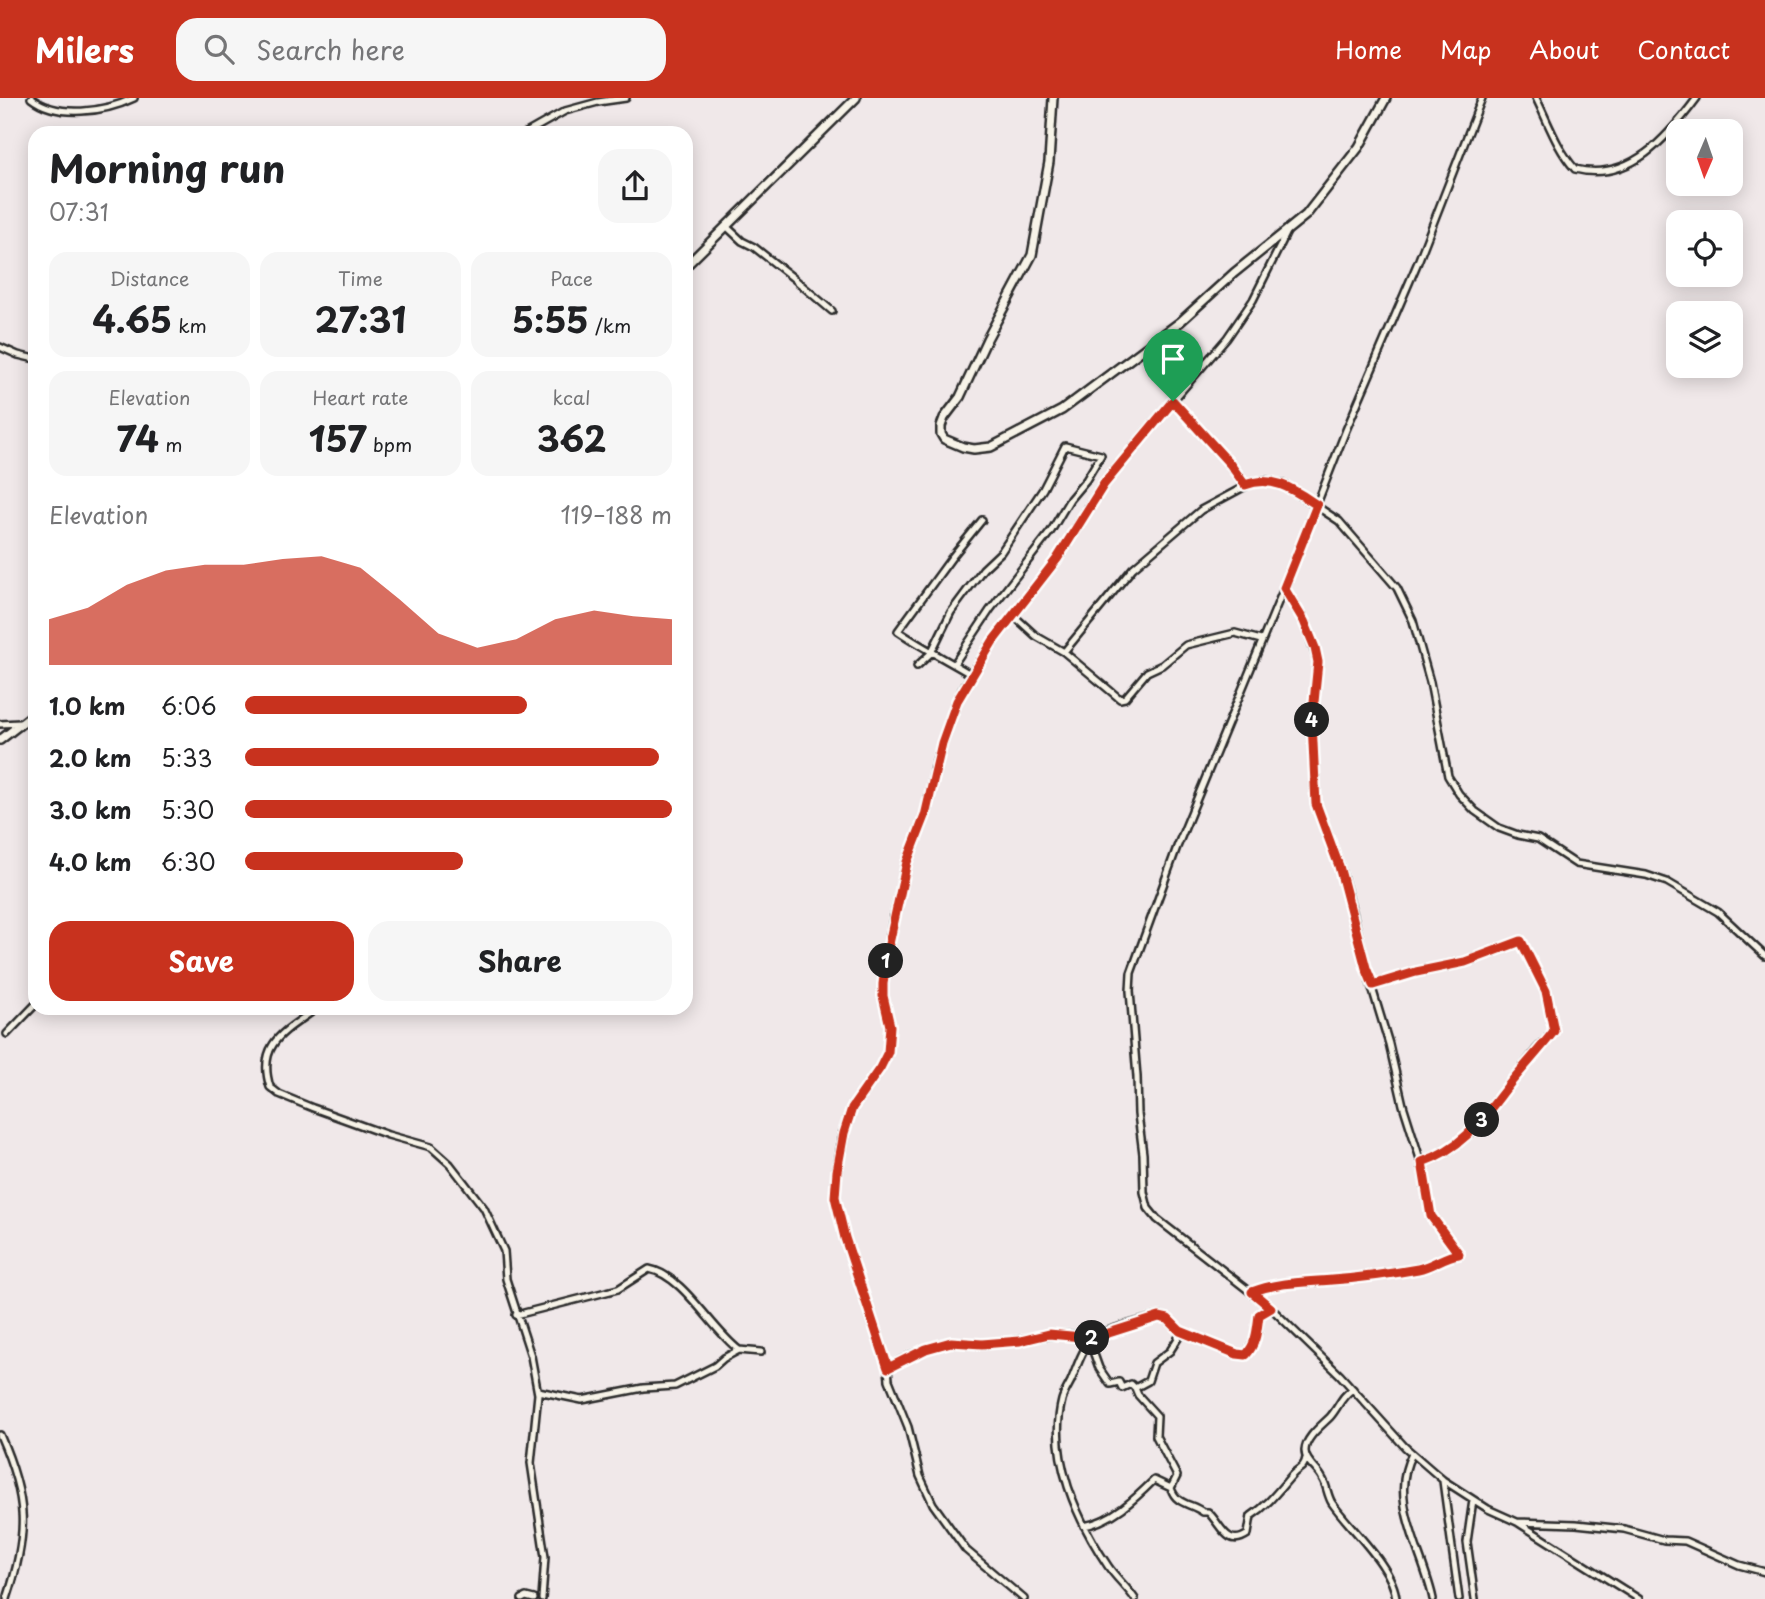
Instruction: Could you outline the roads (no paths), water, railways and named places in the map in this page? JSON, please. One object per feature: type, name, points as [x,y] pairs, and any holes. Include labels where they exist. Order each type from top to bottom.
[{"type":"main road","points":[[693,259],[856,98]]},
{"type":"main road","points":[[1053,98],[1049,162],[1032,255],[987,339],[960,397],[944,418],[941,434],[944,439],[974,449],[991,447],[1062,410],[1180,322],[1234,272],[1287,232],[1306,215],[1359,147],[1386,98]]},
{"type":"main road","points":[[0,740],[28,718]]},
{"type":"street","points":[[31,98],[50,109],[91,110],[134,98]]},
{"type":"street","points":[[538,126],[565,111],[626,98]]},
{"type":"street","points":[[1482,98],[1418,262],[1261,640],[1147,926],[1132,973],[1130,991],[1143,1154],[1143,1192],[1148,1208],[1157,1219],[1271,1308],[1353,1389],[1412,1454],[1443,1480],[1473,1500],[1517,1522],[1639,1599]]},
{"type":"street","points":[[1536,98],[1560,148],[1575,169],[1601,172],[1620,168],[1663,140],[1697,98]]},
{"type":"street","points":[[726,226],[832,311]]},
{"type":"street","points":[[1024,1599],[966,1550],[933,1504],[920,1476],[910,1435],[889,1380],[888,1368],[845,1238],[835,1197],[844,1133],[852,1108],[888,1052],[890,1026],[883,984],[895,913],[907,862],[927,809],[942,743],[957,701],[993,641],[1057,559],[1104,484],[1227,338],[1270,270],[1287,232]]},
{"type":"street","points":[[0,346],[28,357]]},
{"type":"street","points":[[1173,401],[1230,464],[1245,485]]},
{"type":"street","points":[[918,666],[931,653],[951,612],[983,569],[1001,552],[1043,489],[1065,446],[1101,455],[1051,531],[990,610],[954,664]]},
{"type":"street","points":[[1064,652],[1140,562],[1201,510],[1245,485],[1259,480],[1273,481],[1300,494],[1339,521],[1389,576],[1401,594],[1413,621],[1434,698],[1448,776],[1459,794],[1475,811],[1499,828],[1538,839],[1576,864],[1646,875],[1667,882],[1718,912],[1765,956]]},
{"type":"street","points":[[972,675],[898,631],[982,520]]},
{"type":"street","points":[[1252,1292],[1266,1286],[1358,1278],[1417,1269],[1449,1255],[1459,1254],[1431,1216],[1422,1162],[1403,1105],[1373,985],[1339,866],[1316,804],[1312,722],[1318,680],[1317,655],[1304,621],[1284,588]]},
{"type":"street","points":[[1013,615],[1036,636],[1064,652],[1120,699],[1125,698],[1147,672],[1162,665],[1186,645],[1235,633],[1261,640]]},
{"type":"street","points":[[0,724],[20,723]]},
{"type":"street","points":[[1373,985],[1416,972],[1465,962],[1521,941],[1547,994],[1550,1017],[1554,1025],[1553,1033],[1536,1050],[1472,1132],[1450,1149],[1422,1162]]},
{"type":"street","points":[[8,1034],[28,1013]]},
{"type":"street","points":[[307,1015],[288,1028],[272,1046],[267,1063],[270,1087],[279,1094],[313,1108],[388,1135],[421,1142],[431,1147],[484,1208],[495,1229],[503,1251],[506,1279],[516,1315],[531,1356],[538,1391],[531,1463],[545,1557],[542,1599]]},
{"type":"street","points":[[516,1315],[618,1289],[649,1269],[658,1271],[684,1289],[697,1307],[739,1350]]},
{"type":"street","points":[[888,1368],[926,1349],[951,1342],[982,1344],[1020,1341],[1049,1334],[1092,1341],[1159,1317],[1164,1317],[1182,1332],[1237,1354],[1246,1355],[1250,1352],[1258,1332],[1259,1315],[1271,1308]]},
{"type":"street","points":[[1135,1388],[1148,1381],[1154,1363],[1170,1351],[1182,1332]]},
{"type":"street","points":[[1092,1341],[1098,1368],[1110,1384],[1119,1382],[1122,1388],[1131,1384],[1157,1416],[1156,1436],[1177,1476],[1171,1488]]},
{"type":"street","points":[[1092,1341],[1081,1357],[1062,1398],[1059,1438],[1070,1492],[1084,1526],[1109,1568],[1135,1599]]},
{"type":"street","points":[[538,1391],[582,1399],[643,1388],[675,1387],[739,1350],[761,1352]]},
{"type":"street","points":[[1084,1526],[1108,1518],[1135,1499],[1154,1479],[1171,1488],[1178,1501],[1208,1512],[1220,1523],[1225,1535],[1233,1539],[1244,1537],[1248,1534],[1251,1517],[1268,1505],[1304,1466],[1306,1447],[1314,1434],[1337,1410],[1343,1397],[1353,1389]]},
{"type":"street","points":[[0,1435],[19,1485],[24,1518],[7,1599]]},
{"type":"street","points":[[1412,1454],[1407,1469],[1405,1492],[1407,1512],[1433,1599]]},
{"type":"street","points":[[1306,1458],[1324,1480],[1332,1502],[1383,1566],[1396,1599]]},
{"type":"street","points":[[1443,1480],[1459,1599]]},
{"type":"street","points":[[1473,1500],[1467,1542],[1475,1599]]},
{"type":"street","points":[[1517,1522],[1624,1529],[1664,1540],[1685,1541],[1747,1568],[1765,1572]]},
{"type":"street","points":[[522,1599],[534,1599]]}]
